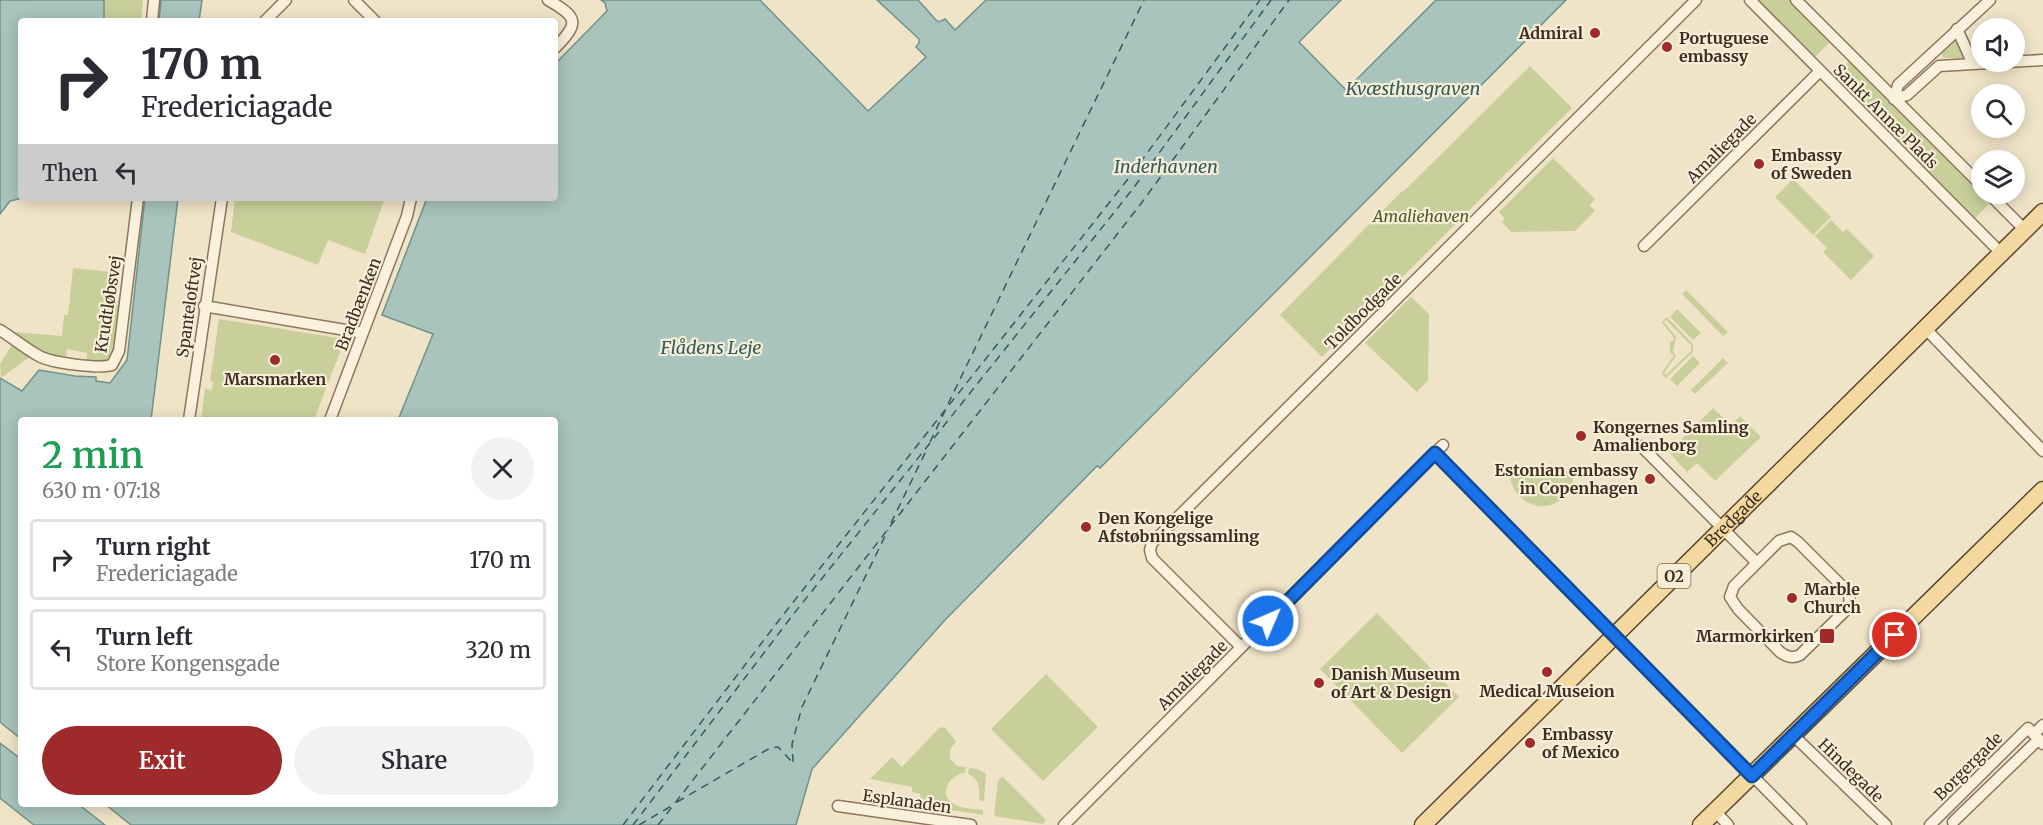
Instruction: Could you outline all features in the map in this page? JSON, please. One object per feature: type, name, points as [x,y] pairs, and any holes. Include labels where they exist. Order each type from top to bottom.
[{"type":"main road","name":"Bredgade","points":[[1423,825],[2043,212]]},
{"type":"main road","points":[[1701,825],[2043,490]]},
{"type":"street","points":[[152,18],[154,0]]},
{"type":"street","points":[[354,0],[372,18]]},
{"type":"street","points":[[548,0],[570,15],[573,22],[571,33],[558,45]]},
{"type":"street","name":"Toldbodgade","points":[[1241,647],[1152,558],[1150,550],[1152,543],[1696,0]]},
{"type":"street","name":"Sankt Annæ Plads","points":[[1750,0],[2001,253]]},
{"type":"street","name":"Sankt Annæ Plads","points":[[1796,0],[1971,175]]},
{"type":"street","points":[[1894,99],[1898,85],[1990,0]]},
{"type":"street","points":[[267,18],[285,1]]},
{"type":"street","points":[[1957,29],[1971,60]]},
{"type":"street","points":[[1929,57],[1939,66]]},
{"type":"street","points":[[2025,61],[2043,60]]},
{"type":"street","points":[[1894,99],[1907,95],[1939,66],[1971,64]]},
{"type":"street","name":"Amaliegade","points":[[1644,246],[1820,71]]},
{"type":"street","name":"Krudtløbsvej","points":[[0,330],[41,357],[105,368],[112,365],[119,351],[138,201]]},
{"type":"street","name":"Spanteloftvej","points":[[189,417],[204,306],[222,201]]},
{"type":"street","name":"Bradbænken","points":[[331,417],[407,216],[410,201]]},
{"type":"street","points":[[1999,204],[2025,230]]},
{"type":"street","points":[[204,306],[363,333]]},
{"type":"street","points":[[1925,328],[2043,451]]},
{"type":"street","points":[[1641,446],[1757,563]]},
{"type":"street","name":"Amaliegade","points":[[1064,825],[1439,449],[1615,635]]},
{"type":"street","points":[[1791,537],[1848,593],[1850,602],[1844,612],[1797,657],[1784,655],[1738,609],[1730,597],[1734,586],[1757,563],[1779,541],[1791,537]]},
{"type":"street","points":[[1615,635],[1801,825]]},
{"type":"street","name":"Borgergade","points":[[1954,824],[2036,736],[2043,725]]},
{"type":"street","name":"Hindegade","points":[[1794,735],[1886,825]]},
{"type":"street","name":"Borgergade","points":[[1930,825],[2036,736]]},
{"type":"street","name":"Esplanaden","points":[[838,806],[971,825]]},
{"type":"street","points":[[1715,811],[1728,825]]},
{"type":"street","points":[[1943,812],[1954,824]]},
{"type":"green space","points":[[104,0],[143,0],[141,18],[104,18]]},
{"type":"green space","points":[[1755,0],[1792,0],[1830,37],[1830,42],[1815,57],[1811,57]]},
{"type":"green space","points":[[1957,38],[1964,58],[1943,58],[1941,53]]},
{"type":"green space","points":[[1849,61],[1853,61],[1971,181],[1971,204],[1988,205],[1975,218],[1971,217],[1833,79],[1834,75]]},
{"type":"green space","name":"Amaliehaven","points":[[1530,66],[1572,108],[1322,357],[1280,315]]},
{"type":"green space","points":[[1553,158],[1595,199],[1590,205],[1595,211],[1575,231],[1511,232],[1502,222],[1505,219],[1499,212]]},
{"type":"green space","points":[[1793,179],[1831,217],[1813,235],[1775,197]]},
{"type":"green space","points":[[235,201],[384,201],[365,254],[328,240],[318,265],[231,232]]},
{"type":"green space","points":[[1831,220],[1843,232],[1847,229],[1874,256],[1851,280],[1823,252],[1827,248],[1815,236]]},
{"type":"green space","points":[[73,268],[111,272],[108,299],[121,301],[114,351],[106,361],[86,362],[87,353],[67,349],[66,358],[43,353],[14,334],[14,332],[62,336],[64,315],[68,315]]},
{"type":"green space","points":[[1686,290],[1728,332],[1723,336],[1682,294]]},
{"type":"green space","points":[[1411,297],[1429,314],[1428,380],[1417,392],[1365,343]]},
{"type":"green space","points":[[1677,309],[1701,333],[1693,340],[1670,317]]},
{"type":"green space","points":[[1667,317],[1693,344],[1693,352],[1666,378],[1662,374],[1674,355],[1670,353],[1670,342],[1674,340],[1662,322]],"holes":[[[1666,320],[1691,345],[1691,351],[1666,375],[1664,373],[1676,356],[1673,351],[1676,337],[1664,322]]]},
{"type":"green space","name":"Marsmarken","points":[[219,319],[345,339],[315,417],[201,417],[205,389],[212,390],[213,382],[210,381]]},
{"type":"green space","points":[[13,343],[31,356],[1,378],[0,364]]},
{"type":"green space","points":[[1693,356],[1700,363],[1677,386],[1670,379]]},
{"type":"green space","points":[[1723,358],[1728,363],[1695,394],[1691,390]]},
{"type":"green space","points":[[1713,408],[1731,425],[1740,416],[1761,437],[1715,481],[1697,463],[1687,472],[1669,452]]},
{"type":"green space","points":[[1509,470],[1574,471],[1571,487],[1563,498],[1553,504],[1541,506],[1530,504],[1520,497],[1512,486]]},
{"type":"green space","points":[[1377,613],[1459,697],[1402,753],[1320,669]]},
{"type":"green space","points":[[1046,674],[1098,727],[1043,781],[991,729]]},
{"type":"green space","points":[[940,727],[945,728],[956,741],[950,750],[950,759],[957,766],[966,767],[965,773],[950,781],[946,795],[957,806],[983,810],[983,815],[920,805],[920,794],[912,792],[912,787],[870,779],[892,757],[902,767]]},
{"type":"green space","points":[[969,768],[978,769],[986,774],[984,801],[979,800],[978,785],[975,779],[968,774]]},
{"type":"green space","points":[[1003,777],[1046,820],[1043,824],[994,816],[998,780]]},
{"type":"water","points":[[0,0],[104,0],[104,18],[18,18],[18,199],[10,201],[0,214]]},
{"type":"water","points":[[161,0],[202,0],[199,18],[159,18]]},
{"type":"water","points":[[601,0],[760,0],[868,111],[926,57],[916,47],[919,39],[877,0],[918,0],[936,20],[939,22],[945,19],[955,30],[986,0],[1341,0],[1299,42],[1346,90],[1436,0],[1566,0],[1100,468],[1097,466],[945,620],[812,769],[796,825],[131,825],[109,807],[558,807],[558,417],[399,417],[433,334],[382,315],[426,201],[558,201],[558,61],[607,11],[605,3]]},
{"type":"water","points":[[145,201],[178,201],[151,417],[18,417],[18,737],[0,722],[0,378],[22,391],[39,370],[96,377],[96,381],[110,383],[127,360]]},
{"type":"water","points":[[0,743],[18,757],[18,807],[82,807],[105,825],[34,825],[0,798]]},
{"type":"ferry route","points":[[948,404],[1144,0]]},
{"type":"ferry route","points":[[623,825],[783,615],[1128,179],[1260,0]]},
{"type":"ferry route","points":[[633,825],[792,616],[1132,190],[1271,0]]},
{"type":"ferry route","points":[[658,825],[1143,201],[1289,0]]},
{"type":"ferry route","points":[[930,442],[945,411]]},
{"type":"ferry route","points":[[891,523],[927,449]]},
{"type":"ferry route","points":[[793,762],[792,744],[802,707],[888,530]]},
{"type":"ferry route","points":[[677,802],[770,748],[778,747],[792,762]]},
{"type":"ferry route","points":[[639,825],[673,805]]},
{"type":"place","name":"Admiral","points":[[1595,33]]},
{"type":"place","name":"Portuguese embassy","points":[[1667,47]]},
{"type":"place","name":"Embassy of Sweden","points":[[1759,164]]},
{"type":"place","name":"Marsmarken","points":[[275,360]]},
{"type":"place","name":"Kongernes Samling Amalienborg","points":[[1581,436]]},
{"type":"place","name":"Estonian embassy in Copenhagen","points":[[1650,479]]},
{"type":"place","name":"Den Kongelige Afstøbningssamling","points":[[1086,527]]},
{"type":"place","name":"Marble Church","points":[[1792,598]]},
{"type":"place","name":"Marmorkirken","points":[[1827,636]]},
{"type":"place","name":"Medical Museion","points":[[1547,672]]},
{"type":"place","name":"Danish Museum of Art & Design","points":[[1319,683]]},
{"type":"place","name":"Embassy of Mexico","points":[[1530,743]]},
{"type":"route","points":[[1268,621],[1435,453],[1752,776],[1895,635]]},
{"type":"water label","name":"Kvæsthusgraven","points":[[1413,88]]},
{"type":"water label","name":"Inderhavnen","points":[[1166,166]]},
{"type":"water label","name":"Flådens Leje","points":[[711,347]]}]
